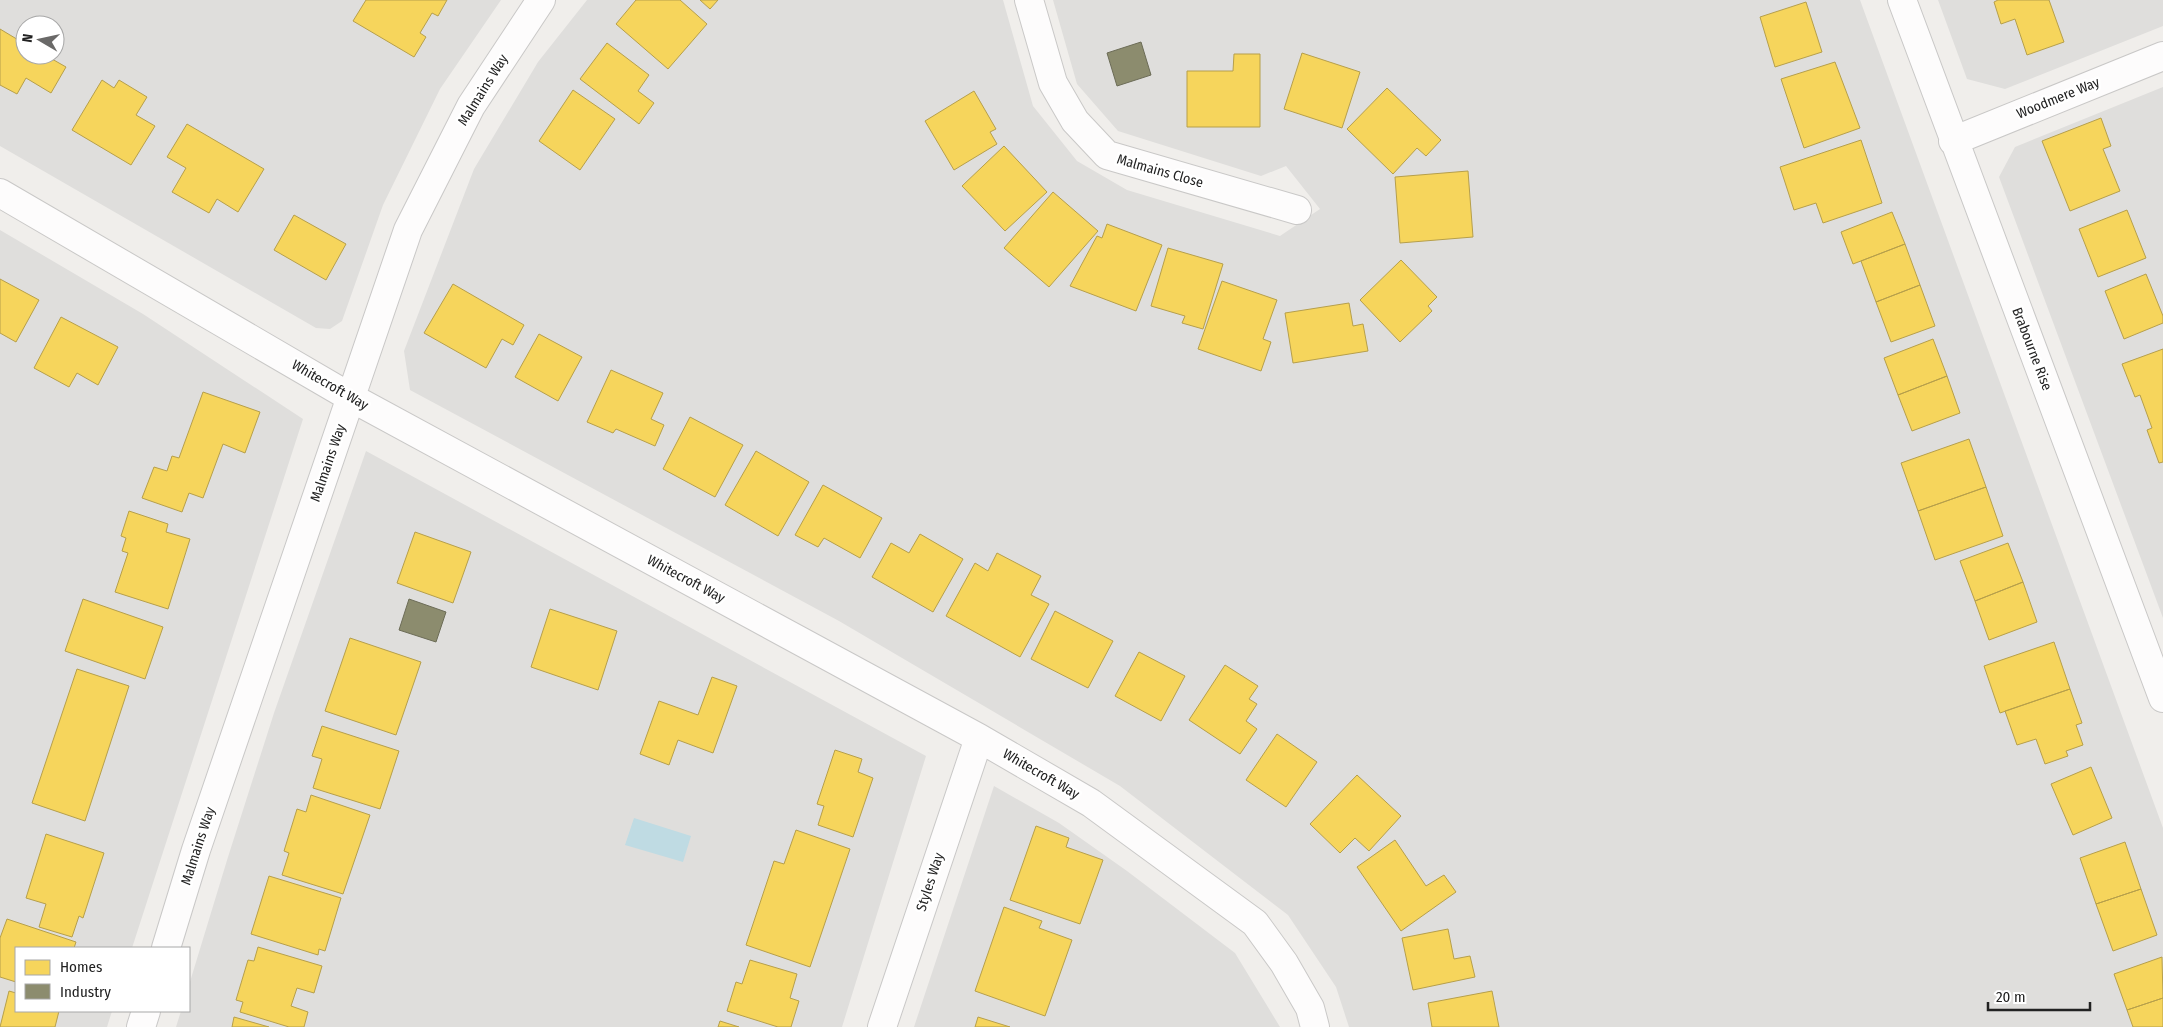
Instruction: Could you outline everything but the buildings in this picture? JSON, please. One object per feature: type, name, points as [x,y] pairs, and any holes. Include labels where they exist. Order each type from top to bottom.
[{"type":"street","name":"Malmains Way","points":[[166,947],[196,850],[408,230],[471,106],[541,0]]},
{"type":"street","name":"Malmains Close","points":[[1029,0],[1053,83],[1075,122],[1107,155],[1297,210]]},
{"type":"street","name":"Brabourne Rise","points":[[1902,0],[1953,141],[2163,698]]},
{"type":"street","name":"Woodmere Way","points":[[1953,141],[2163,56]]},
{"type":"street","name":"Whitecroft Way","points":[[0,193],[350,397],[978,738],[1091,803],[1255,923],[1284,963],[1310,1008],[1315,1027]]},
{"type":"street","name":"Styles Way","points":[[882,1027],[978,738]]},
{"type":"street","points":[[141,1027],[146,1012]]},
{"type":"shaded area","points":[[0,0],[501,0],[440,89],[383,205],[342,321],[330,329],[316,328],[0,146]]},
{"type":"shaded area","points":[[587,0],[1003,0],[1033,106],[1077,161],[1127,190],[1280,236],[1320,209],[1286,166],[1261,176],[1118,131],[1077,84],[1053,0],[1860,0],[2163,828],[2163,1027],[1349,1027],[1336,987],[1288,915],[1120,786],[839,621],[410,390],[404,351],[474,169],[538,62]]},
{"type":"shaded area","points":[[1938,0],[2163,0],[2163,26],[2005,89],[1967,79]]},
{"type":"shaded area","points":[[2163,87],[2163,618],[1999,177],[2015,147]]},
{"type":"shaded area","points":[[0,230],[143,314],[303,419],[132,947],[15,947],[15,1012],[112,1012],[107,1027],[0,1027]]},
{"type":"shaded area","points":[[366,451],[926,756],[842,1027],[176,1027],[181,1012],[190,1012],[190,982],[274,713]]},
{"type":"shaded area","points":[[994,786],[1059,823],[1127,871],[1235,953],[1280,1027],[914,1027]]},
{"type":"water","points":[[634,818],[691,836],[683,862],[625,845]]}]
